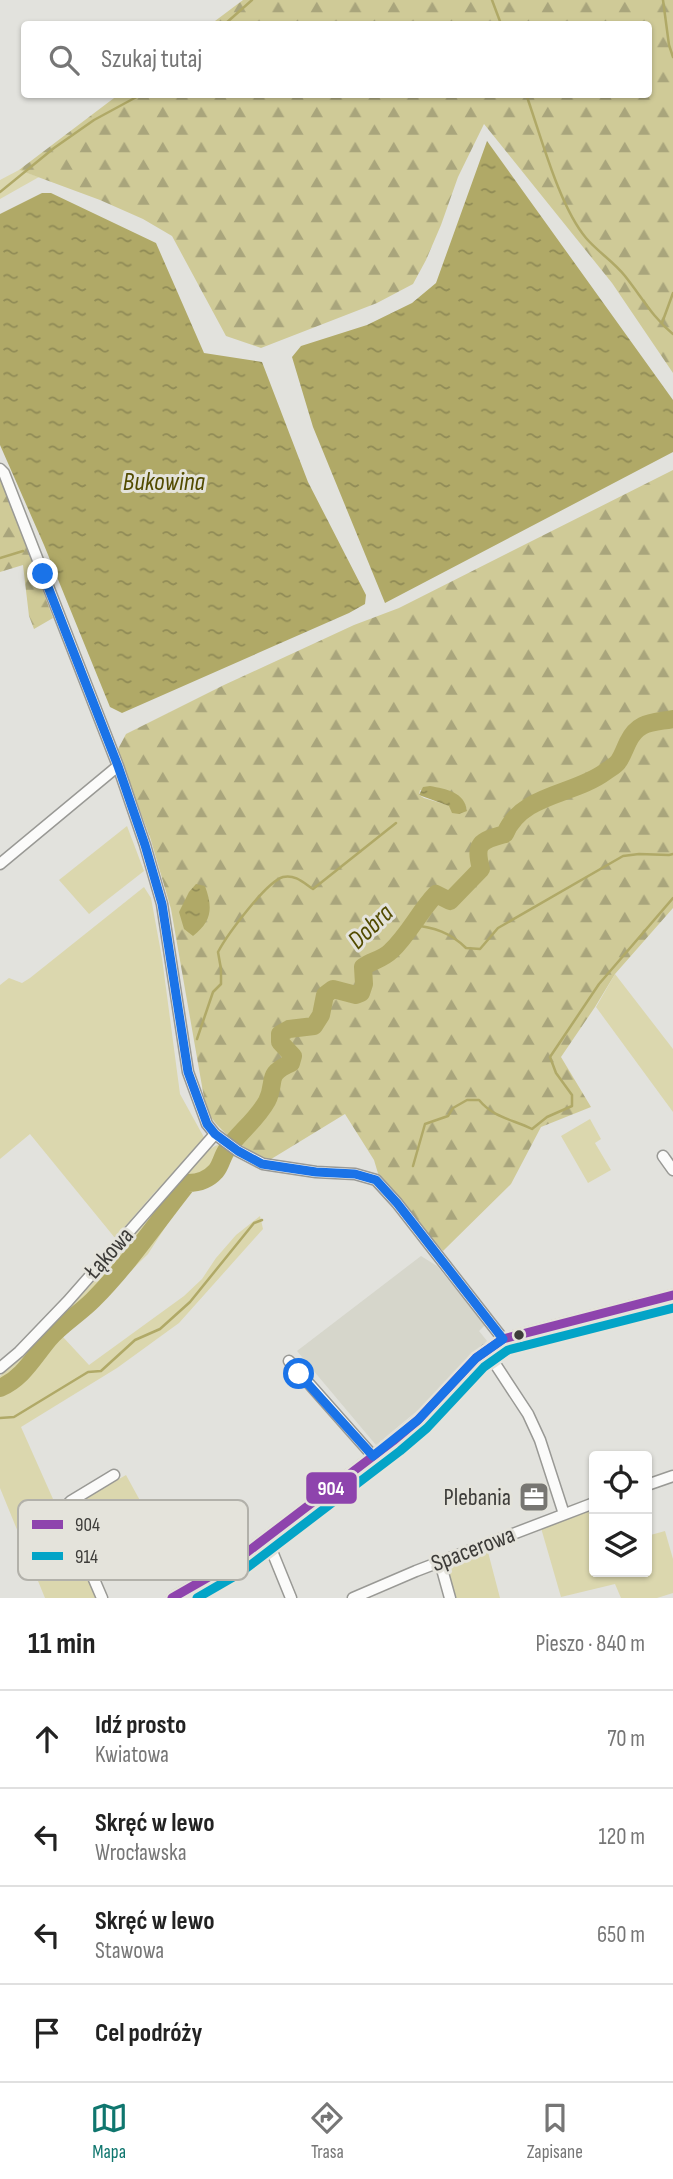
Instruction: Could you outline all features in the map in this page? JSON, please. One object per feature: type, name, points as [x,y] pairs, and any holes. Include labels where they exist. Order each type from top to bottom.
[{"type":"street","points":[[0,469],[4,473],[118,766],[145,845],[162,904],[188,1072],[201,1112],[215,1134],[262,1164],[316,1172],[355,1174],[376,1180],[503,1339]]},
{"type":"street","points":[[0,863],[118,766]]},
{"type":"street","name":"Łąkowa","points":[[0,1368],[68,1301],[215,1134]]},
{"type":"street","points":[[663,1157],[673,1170]]},
{"type":"street","points":[[248,1552],[418,1420],[476,1358],[503,1339],[673,1295]]},
{"type":"street","points":[[486,1350],[528,1413],[540,1440],[564,1514]]},
{"type":"street","points":[[289,1361],[373,1456]]},
{"type":"street","points":[[73,1500],[114,1475]]},
{"type":"street","points":[[652,1483],[673,1476]]},
{"type":"street","name":"Spacerowa","points":[[353,1598],[589,1505]]},
{"type":"street","points":[[267,1539],[291,1598]]},
{"type":"street","points":[[440,1562],[450,1598]]},
{"type":"street","points":[[94,1580],[102,1598]]},
{"type":"street","points":[[172,1598],[204,1580]]},
{"type":"shaded area","points":[[19,170],[39,177],[0,199],[0,180]]},
{"type":"shaded area","points":[[127,826],[144,871],[89,914],[59,880]]},
{"type":"shaded area","points":[[144,887],[151,898],[162,958],[180,1094],[206,1141],[154,1193],[115,1238],[30,1134],[0,1159],[0,985],[9,978],[22,983],[30,978]]},
{"type":"shaded area","points":[[615,974],[673,1049],[673,1112],[596,1007]]},
{"type":"shaded area","points":[[590,1119],[601,1139],[595,1143],[611,1170],[588,1183],[561,1136]]},
{"type":"shaded area","points":[[221,1144],[234,1156],[222,1175],[203,1187],[188,1192],[148,1254],[63,1337],[89,1365],[184,1296],[202,1279],[236,1235],[260,1216],[263,1229],[179,1323],[117,1368],[21,1427],[53,1500],[18,1500],[18,1532],[0,1488],[0,1376],[94,1282],[183,1173],[210,1149]]},
{"type":"shaded area","points":[[421,1256],[437,1266],[485,1325],[479,1331],[487,1341],[430,1400],[376,1445],[297,1351]]},
{"type":"shaded area","points":[[126,1475],[140,1500],[83,1500]]},
{"type":"shaded area","points":[[589,1510],[589,1577],[652,1577],[652,1535],[665,1531],[673,1559],[673,1593],[657,1598],[621,1598],[615,1584],[561,1597],[541,1528]]},
{"type":"shaded area","points":[[488,1552],[500,1598],[454,1598],[448,1569],[452,1564]]},
{"type":"shaded area","points":[[38,1580],[89,1580],[97,1598],[45,1598]]},
{"type":"green space","points":[[243,0],[673,0],[673,373],[612,283],[484,124],[458,177],[441,225],[413,284],[377,303],[261,348],[226,336],[172,236],[143,219],[100,200],[19,170],[114,98],[652,98],[652,21],[215,21]]},
{"type":"green space","points":[[673,470],[673,908],[615,974],[561,1057],[591,1107],[541,1127],[511,1184],[443,1251],[380,1180],[374,1160],[345,1114],[268,1161],[233,1140],[218,1126],[206,1109],[171,909],[150,837],[117,751],[126,734],[354,625],[399,608]],"holes":[[[420,790],[455,796],[461,799],[467,811],[424,798],[419,795]]]},
{"type":"green space","points":[[0,477],[53,618],[34,629],[29,616],[23,565],[0,572]]},
{"type":"water","points":[[487,141],[673,400],[673,452],[385,603],[313,427],[292,357],[301,346],[367,325],[412,303],[436,283]]},
{"type":"water","name":"Bukowina","points":[[42,193],[51,193],[156,243],[204,353],[262,362],[308,482],[366,595],[365,604],[349,613],[122,713],[110,707],[0,445],[0,214]]},
{"type":"water","points":[[430,786],[459,796],[467,811],[452,813],[449,806],[419,795],[423,787]]},
{"type":"water","points":[[196,884],[205,886],[210,908],[204,925],[193,936],[184,929],[179,912]]},
{"type":"waterway","points":[[228,21],[252,0]]},
{"type":"waterway","points":[[492,0],[500,21]]},
{"type":"waterway","points":[[663,0],[673,57]]},
{"type":"waterway","points":[[0,192],[94,120],[135,98]]},
{"type":"waterway","points":[[527,98],[559,189],[576,224],[586,238],[621,271],[653,314],[673,334]]},
{"type":"waterway","points":[[662,323],[673,293]]},
{"type":"waterway","points":[[0,558],[23,551]]},
{"type":"waterway","name":"Dobra","points":[[0,1388],[21,1373],[54,1334],[106,1287],[188,1183],[203,1180],[216,1171],[226,1151],[267,1101],[274,1075],[291,1063],[293,1056],[280,1042],[280,1034],[289,1029],[314,1026],[321,1015],[325,995],[333,989],[356,995],[361,993],[364,984],[363,967],[391,951],[436,894],[450,901],[481,869],[478,853],[481,844],[505,834],[513,821],[535,803],[592,780],[614,766],[636,730],[652,722],[673,719]]},
{"type":"waterway","points":[[197,1039],[213,992],[221,984],[218,952],[257,898],[276,881],[287,876],[313,889],[396,823]]},
{"type":"waterway","points":[[412,925],[442,932],[466,948],[480,949],[498,928],[623,856],[673,854]]},
{"type":"waterway","points":[[413,1166],[425,1124],[448,1116],[453,1108],[467,1100],[479,1100],[497,1114],[532,1129],[547,1117],[572,1106],[572,1095],[556,1073],[550,1057],[599,984],[673,898]]},
{"type":"waterway","points":[[0,1418],[14,1417],[88,1372],[101,1371],[135,1340],[160,1329],[190,1302],[254,1223],[262,1220]]},
{"type":"transit line","name":"904","points":[[248,1552],[393,1441],[418,1420],[476,1358],[503,1339],[673,1295]]},
{"type":"transit line","name":"914","points":[[248,1567],[400,1451],[427,1428],[484,1367],[508,1350],[673,1308]]},
{"type":"transit line","name":"904","points":[[172,1598],[203,1580]]},
{"type":"transit line","name":"914","points":[[197,1598],[228,1580]]},
{"type":"place","name":"Plebania","points":[[534,1497]]},
{"type":"route","points":[[43,574],[118,766],[145,845],[162,904],[188,1072],[207,1124],[215,1134],[238,1151],[262,1164],[316,1172],[355,1174],[376,1180],[503,1339],[476,1358],[418,1420],[373,1456],[299,1374]]}]
